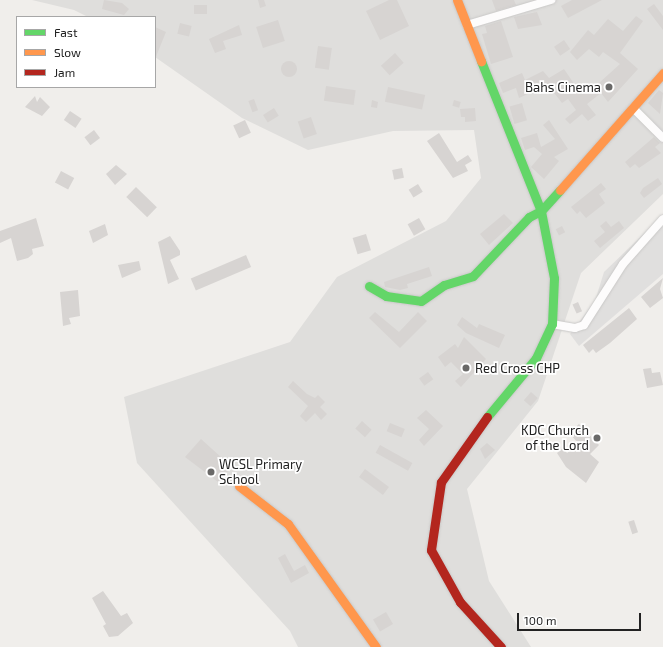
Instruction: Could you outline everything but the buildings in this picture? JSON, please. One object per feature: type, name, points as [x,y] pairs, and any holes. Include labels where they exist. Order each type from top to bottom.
[{"type":"main road","points":[[457,0],[542,212],[554,278],[552,324],[536,358],[448,466],[431,532],[431,550],[460,602],[501,647]]},
{"type":"main road","points":[[369,286],[386,296],[421,301],[444,285],[473,276],[529,217],[542,212],[663,73]]},
{"type":"main road","points":[[238,486],[288,524],[376,647]]},
{"type":"street","points":[[467,25],[551,0]]},
{"type":"street","points":[[633,108],[663,138]]},
{"type":"street","points":[[552,324],[574,328],[584,325],[624,264],[663,219]]},
{"type":"shaded area","points":[[32,0],[663,0],[663,194],[581,273],[538,401],[467,489],[489,581],[531,647],[298,647],[290,631],[137,463],[124,397],[290,342],[337,277],[446,221],[481,178],[474,130],[393,131],[308,150],[242,118],[156,58],[156,16],[86,16],[74,10]]},
{"type":"shaded area","points":[[657,221],[663,227],[663,274],[579,346],[570,334],[595,301],[604,272]]},
{"type":"traffic: fast","points":[[369,286],[386,296],[421,301],[444,285],[473,276],[529,217],[541,211],[481,61]]},
{"type":"traffic: fast","points":[[487,417],[536,358],[552,324],[554,278],[541,211],[560,190]]},
{"type":"traffic: slow","points":[[457,0],[481,61]]},
{"type":"traffic: slow","points":[[560,190],[663,73]]},
{"type":"traffic: slow","points":[[239,486],[288,524],[376,647]]},
{"type":"traffic: jam","points":[[487,417],[441,482],[431,550],[460,602],[501,647]]},
{"type":"place","name":"Bahs Cinema","points":[[609,87]]},
{"type":"place","name":"Red Cross CHP","points":[[466,368]]},
{"type":"place","name":"KDC Church of the Lord","points":[[597,438]]},
{"type":"place","name":"WCSL Primary School","points":[[211,472]]}]
